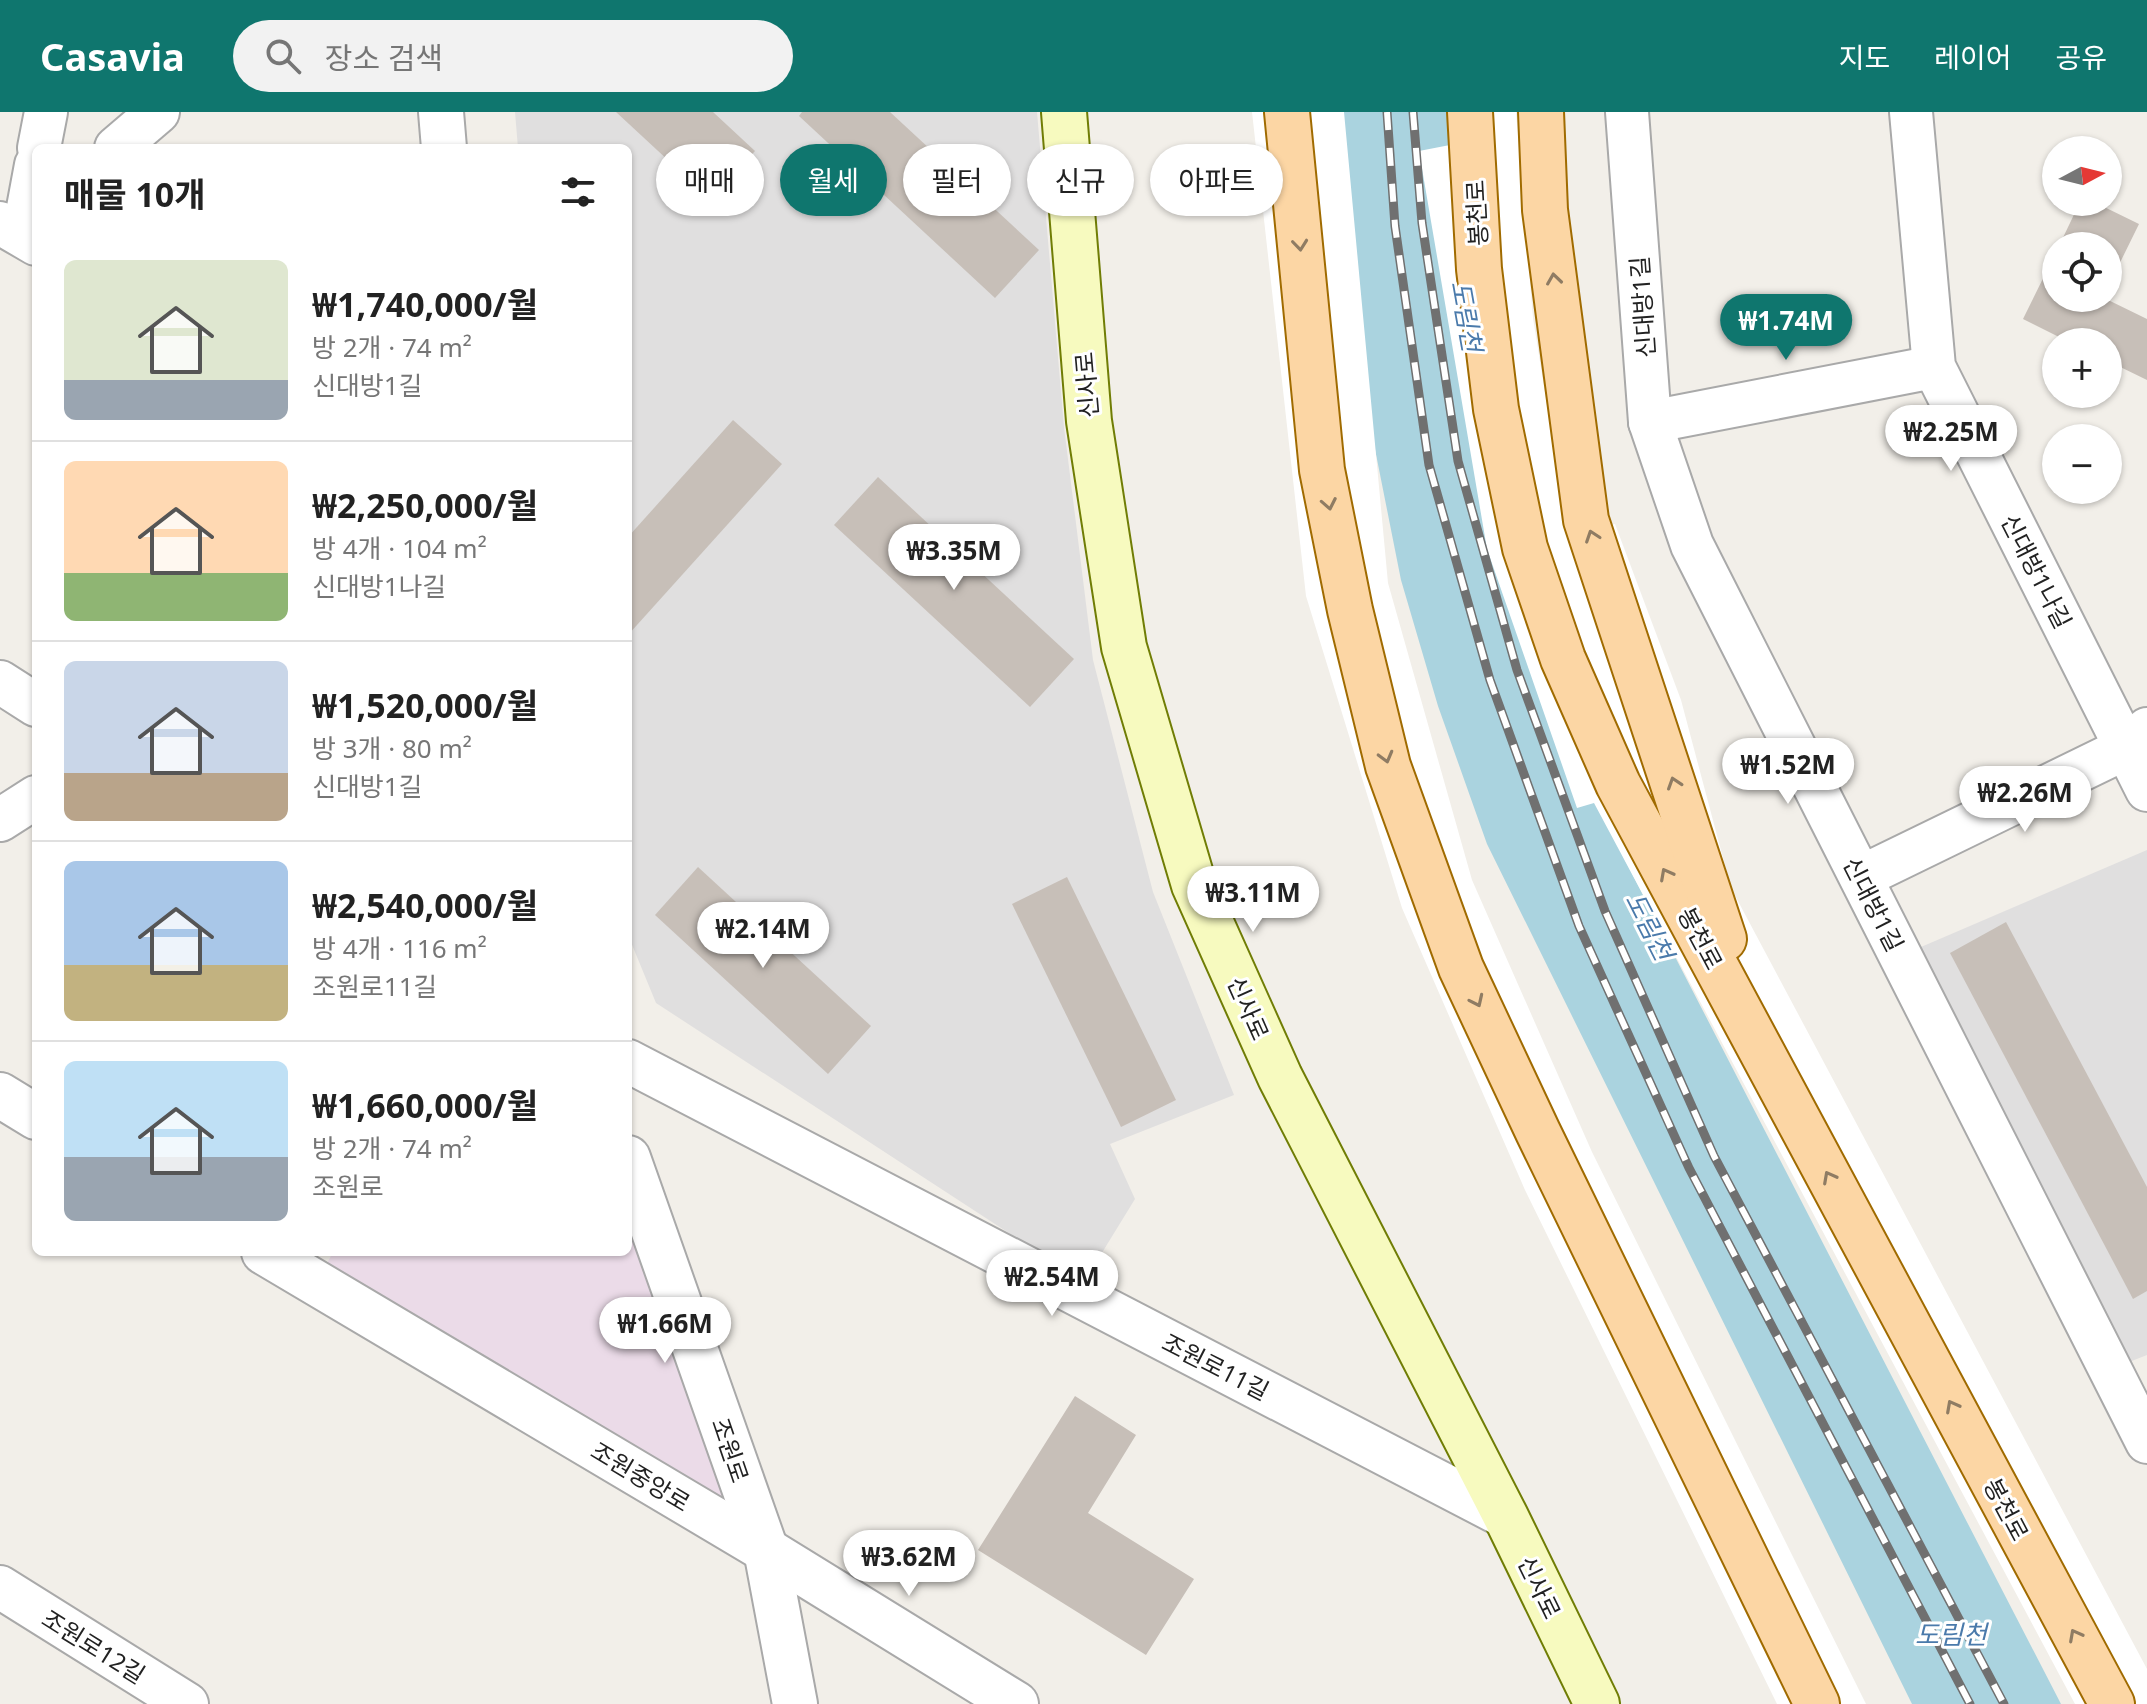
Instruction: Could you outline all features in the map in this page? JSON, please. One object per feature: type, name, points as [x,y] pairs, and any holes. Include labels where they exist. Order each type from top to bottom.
[{"type":"main road","name":"신사로","points":[[1064,112],[1089,421],[1124,647],[1194,885],[1280,1077],[1506,1517],[1597,1704]]},
{"type":"main road","points":[[1287,112],[1322,470],[1350,610],[1388,766],[1461,968],[1817,1704]]},
{"type":"main road","name":"봉천로","points":[[1470,112],[1479,269],[1496,409],[1525,548],[1563,659],[1618,784],[2112,1704]]},
{"type":"main road","points":[[1541,112],[1545,210],[1586,520],[1758,1044]]},
{"type":"street","points":[[40,144],[46,112]]},
{"type":"street","points":[[121,144],[158,112]]},
{"type":"street","points":[[441,112],[444,144]]},
{"type":"street","name":"신대방1길","points":[[1627,112],[1650,422],[1692,545],[2147,1442]]},
{"type":"street","name":"신대방1나길","points":[[1911,112],[1934,367],[2136,738],[2147,790]]},
{"type":"street","points":[[17,222],[32,177]]},
{"type":"street","points":[[1650,422],[1934,367]]},
{"type":"street","points":[[0,682],[32,702]]},
{"type":"street","points":[[1861,877],[2136,738]]},
{"type":"street","points":[[0,820],[32,800]]},
{"type":"street","name":"조원로11길","points":[[632,1063],[1506,1517]]},
{"type":"street","points":[[0,1095],[32,1115]]},
{"type":"street","name":"조원로","points":[[632,1169],[766,1550],[795,1704]]},
{"type":"street","name":"조원중앙로","points":[[271,1256],[766,1550],[1016,1704]]},
{"type":"street","name":"조원로12길","points":[[0,1587],[187,1704]]},
{"type":"shaded area","points":[[515,112],[1037,112],[1040,144],[1027,144],[1027,216],[1046,216],[1064,427],[1093,660],[1153,892],[1234,1095],[1110,1144],[1135,1199],[1084,1282],[656,1003],[632,945],[632,144],[518,144]]},
{"type":"shaded area","points":[[2147,850],[2147,1355],[2124,1364],[1914,950]]},
{"type":"shaded area","points":[[632,1213],[748,1526],[324,1269],[331,1256],[632,1256]]},
{"type":"water","name":"도림천","points":[[1340,112],[1447,112],[1456,271],[1592,796],[2061,1704],[1912,1704],[1487,844],[1438,706],[1401,580],[1370,424]]},
{"type":"pier","points":[[1252,112],[1344,112],[1388,583],[1472,880],[1592,1152],[1866,1704],[1777,1704],[1525,1190],[1402,908],[1306,596],[1264,216],[1283,216],[1283,144],[1256,144]]},
{"type":"pier","points":[[1449,112],[1516,112],[1533,318],[1568,536],[1615,524],[1681,700],[1731,888],[2147,1669],[2147,1704],[2075,1704],[1594,803],[1577,808],[1487,549],[1419,151],[1450,145]]},
{"type":"building","points":[[616,112],[713,112],[747,144],[656,144],[656,149]]},
{"type":"building","points":[[802,112],[890,112],[925,144],[903,144],[903,213],[887,198],[887,144],[829,144],[799,116]]},
{"type":"building","points":[[907,216],[1002,216],[1039,250],[995,298]]},
{"type":"building","points":[[2073,216],[2122,216],[2139,224],[2122,259],[2122,232],[2066,232]]},
{"type":"building","points":[[2042,280],[2042,312],[2122,312],[2122,307],[2147,319],[2147,380],[2122,368],[2122,328],[2042,328],[2023,319]]},
{"type":"building","points":[[733,420],[782,464],[632,631],[632,533]]},
{"type":"building","points":[[878,477],[1074,659],[1030,707],[834,525]]},
{"type":"building","points":[[698,867],[871,1026],[828,1074],[655,915]]},
{"type":"building","points":[[1067,877],[1176,1100],[1121,1127],[1012,904]]},
{"type":"building","points":[[2006,922],[2147,1187],[2147,1291],[2133,1299],[1950,953]]},
{"type":"building","points":[[1075,1396],[1136,1435],[1088,1513],[1194,1579],[1146,1655],[978,1550]]},
{"type":"railway","points":[[1387,112],[1395,226],[1429,465],[1490,680],[1579,926],[1689,1168],[1970,1704]]},
{"type":"railway","points":[[1413,112],[1422,223],[1458,461],[1517,670],[1605,911],[1714,1156],[2004,1704]]}]
